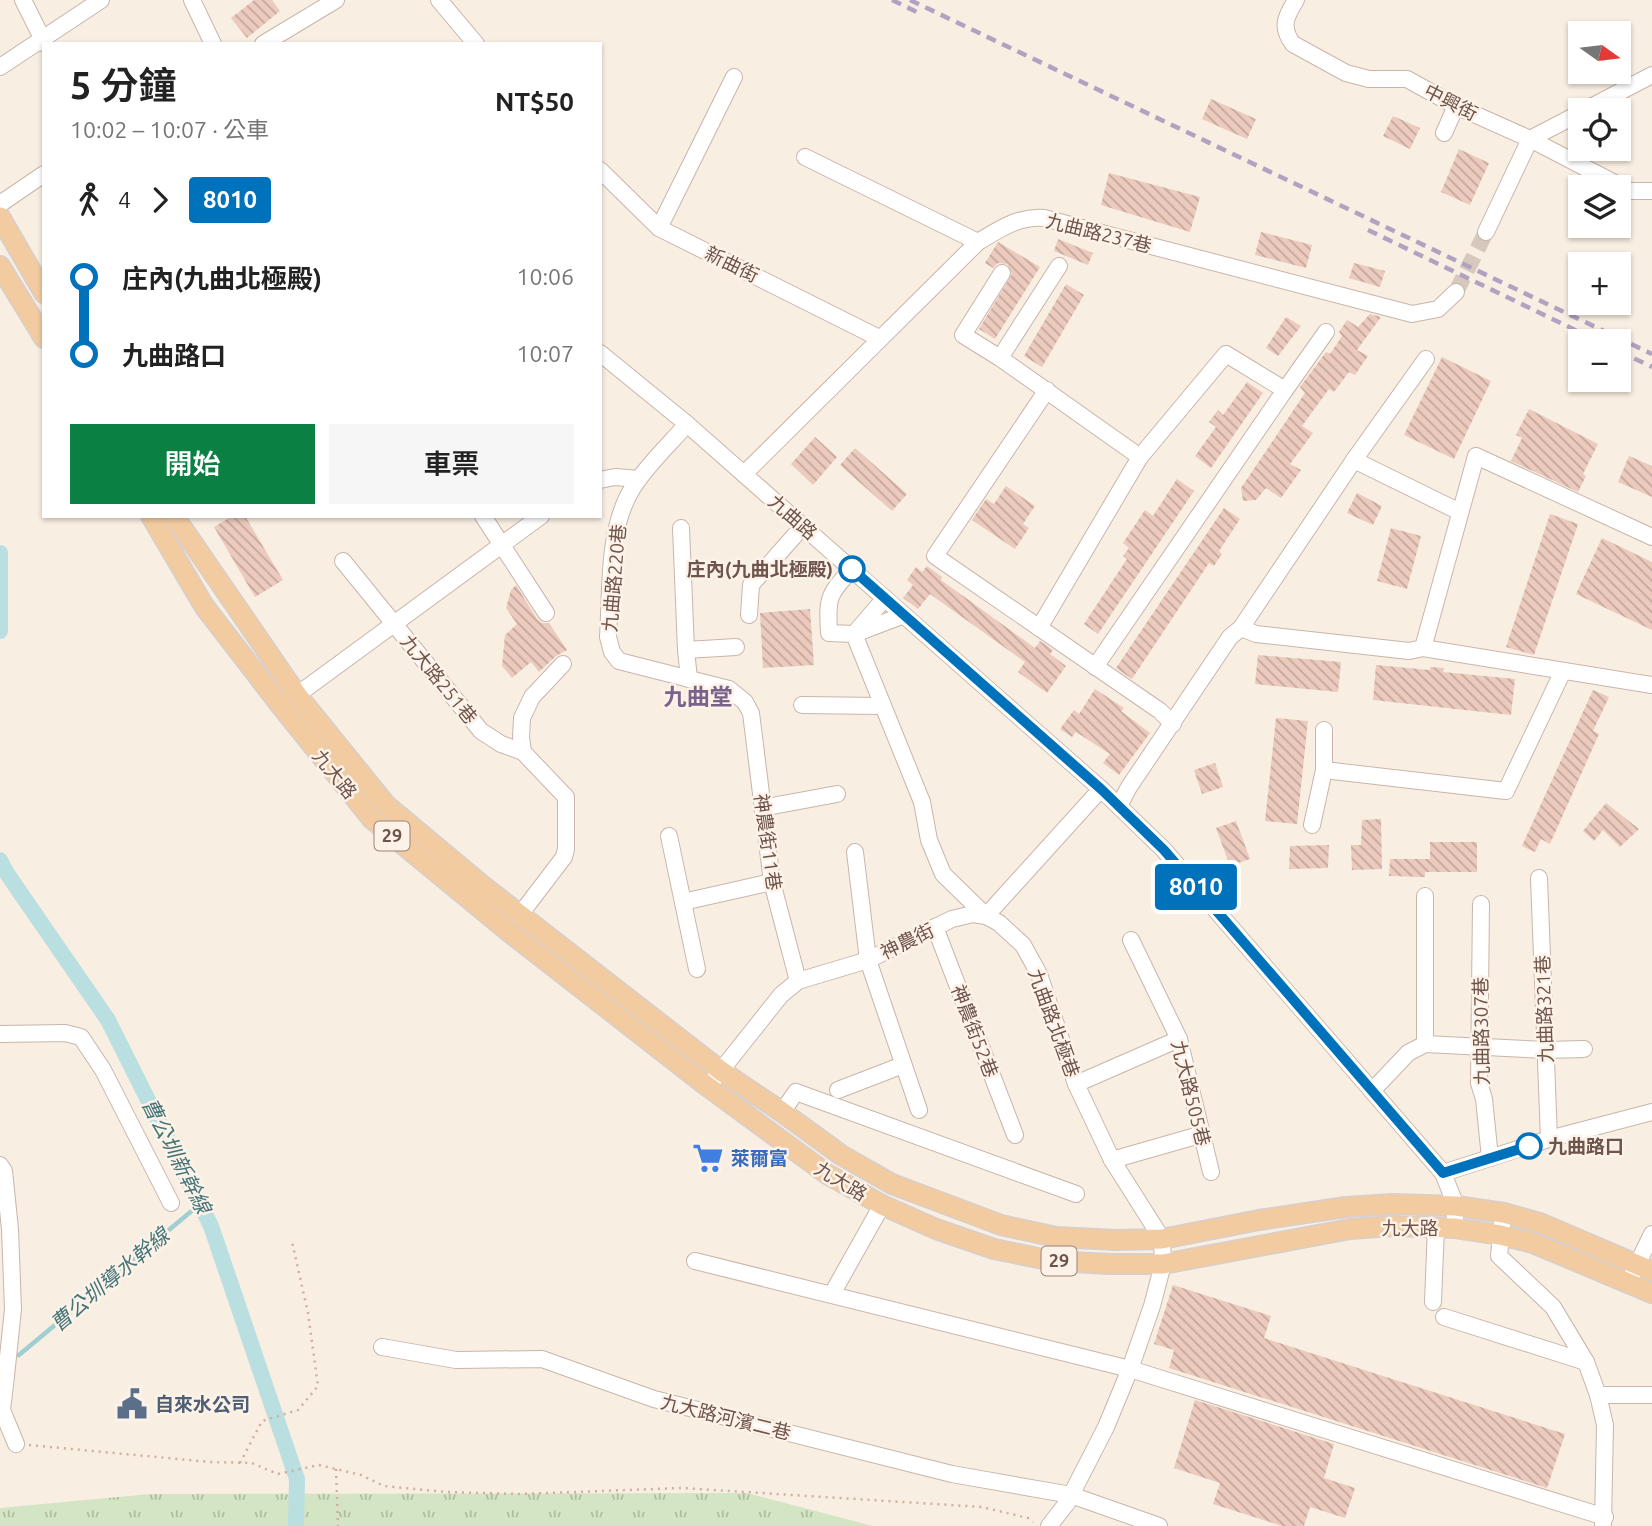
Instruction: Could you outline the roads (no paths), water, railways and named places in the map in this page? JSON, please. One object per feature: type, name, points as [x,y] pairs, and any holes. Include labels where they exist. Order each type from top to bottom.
[{"type":"main road","points":[[0,217],[42,290]]},
{"type":"main road","points":[[0,266],[42,335]]},
{"type":"main road","name":"九大路","points":[[152,518],[204,606],[372,819],[508,931],[707,1086],[827,1174],[882,1205],[994,1249],[1053,1261],[1163,1264],[1350,1229],[1392,1226],[1445,1228],[1500,1235],[1639,1273]]},
{"type":"main road","name":"九大路","points":[[175,518],[297,695],[386,805],[519,916],[720,1071],[841,1155],[892,1184],[1001,1225],[1056,1237],[1162,1239],[1346,1207],[1393,1204],[1456,1206],[1504,1213],[1540,1223],[1639,1273],[1652,1293]]},
{"type":"street","points":[[23,0],[44,41],[101,0]]},
{"type":"street","points":[[192,0],[212,42]]},
{"type":"street","points":[[266,42],[336,0]]},
{"type":"street","points":[[439,0],[474,42]]},
{"type":"street","name":"中興街","points":[[1296,0],[1284,19],[1287,37],[1293,44],[1346,73],[1368,79],[1407,79],[1456,106],[1530,139],[1630,191],[1652,191]]},
{"type":"street","points":[[0,67],[42,42]]},
{"type":"street","points":[[1608,98],[1652,75]]},
{"type":"street","points":[[659,228],[734,77]]},
{"type":"street","points":[[1444,132],[1456,106]]},
{"type":"street","points":[[1486,232],[1530,139],[1568,119]]},
{"type":"street","points":[[806,157],[978,242]]},
{"type":"street","name":"新曲街","points":[[602,172],[659,228],[879,338]]},
{"type":"street","points":[[0,204],[42,175]]},
{"type":"street","name":"九曲路237巷","points":[[744,474],[978,242],[1011,223],[1028,217],[1044,218],[1412,314],[1438,309],[1456,292]]},
{"type":"street","points":[[1000,358],[1059,266]]},
{"type":"street","points":[[1002,273],[963,335],[1047,390],[1140,457]]},
{"type":"street","points":[[1095,667],[1326,332]]},
{"type":"street","points":[[1039,628],[1140,457],[1226,354],[1285,390]]},
{"type":"street","name":"九曲路","points":[[602,355],[687,424],[885,597],[1101,789],[1164,850],[1443,1173],[1456,1206],[1445,1228],[1433,1302]]},
{"type":"street","points":[[1119,806],[1230,637],[1241,628],[1426,359]]},
{"type":"street","points":[[1047,390],[935,555],[1160,711],[1172,724]]},
{"type":"street","name":"九曲路220巷","points":[[687,424],[639,479],[622,508],[615,529],[608,637],[612,652],[619,661],[729,689],[745,702]]},
{"type":"street","points":[[1423,648],[1476,456],[1652,537]]},
{"type":"street","points":[[1354,460],[1460,512]]},
{"type":"street","points":[[602,480],[615,477],[639,479]]},
{"type":"street","points":[[484,518],[546,613]]},
{"type":"street","name":"九大路251巷","points":[[297,695],[538,518]]},
{"type":"street","points":[[749,615],[751,585],[803,526]]},
{"type":"street","points":[[681,528],[685,650],[689,679]]},
{"type":"street","name":"九大路251巷","points":[[343,561],[481,731],[501,744],[523,752]]},
{"type":"street","points":[[852,569],[832,590],[828,603],[829,633],[854,634],[904,615]]},
{"type":"street","points":[[854,634],[885,597]]},
{"type":"street","points":[[1241,628],[1256,634],[1409,651],[1423,648],[1652,685]]},
{"type":"street","name":"九曲路北極巷","points":[[854,634],[922,802],[929,840],[943,874],[986,916],[999,923],[1023,945],[1039,974],[1076,1084],[1112,1160],[1162,1239]]},
{"type":"street","points":[[685,650],[736,647]]},
{"type":"street","points":[[519,916],[564,857],[566,849],[566,797],[523,752],[521,737],[522,718],[532,697],[563,664]]},
{"type":"street","points":[[1324,770],[1506,791],[1563,671]]},
{"type":"street","name":"神農街11巷","points":[[745,702],[751,713],[772,882],[798,981]]},
{"type":"street","points":[[802,705],[883,706]]},
{"type":"street","points":[[1312,825],[1324,770],[1324,730]]},
{"type":"street","points":[[986,916],[1101,789]]},
{"type":"street","points":[[762,808],[837,794]]},
{"type":"street","points":[[669,836],[697,969]]},
{"type":"street","points":[[855,852],[867,960],[919,1110]]},
{"type":"street","name":"九曲路321巷","points":[[1539,878],[1549,1139]]},
{"type":"street","points":[[683,902],[772,882]]},
{"type":"street","points":[[1424,1044],[1425,896]]},
{"type":"street","name":"九曲路307巷","points":[[1481,904],[1479,1083],[1484,1099],[1490,1158]]},
{"type":"street","name":"神農街","points":[[707,1086],[781,995],[798,981],[867,960],[952,919],[974,914],[986,916]]},
{"type":"street","name":"神農街52巷","points":[[934,928],[1015,1135]]},
{"type":"street","name":"九大路505巷","points":[[1130,940],[1179,1039],[1211,1172]]},
{"type":"street","points":[[0,1034],[65,1033],[81,1037],[103,1070],[171,1203]]},
{"type":"street","points":[[1076,1084],[1179,1039]]},
{"type":"street","points":[[1372,1091],[1408,1053],[1424,1044],[1546,1050],[1584,1049]]},
{"type":"street","points":[[838,1090],[904,1065]]},
{"type":"street","points":[[782,1112],[796,1092],[1076,1194]]},
{"type":"street","points":[[1443,1173],[1549,1139],[1652,1112]]},
{"type":"street","points":[[1112,1160],[1203,1134]]},
{"type":"street","points":[[0,1165],[4,1171],[10,1229],[13,1309],[3,1376],[2,1410],[16,1444]]},
{"type":"street","points":[[832,1294],[882,1205]]},
{"type":"street","points":[[695,1261],[1130,1369],[1604,1521],[1605,1425],[1598,1395],[1586,1362],[1553,1307],[1499,1256],[1504,1213]]},
{"type":"street","points":[[1639,1273],[1652,1234]]},
{"type":"street","points":[[1049,1526],[1067,1503],[1106,1427],[1130,1369],[1163,1264],[1162,1239]]},
{"type":"street","points":[[1444,1317],[1586,1362]]},
{"type":"street","name":"九大路河濱二巷","points":[[382,1347],[456,1360],[542,1359],[654,1399],[952,1474],[1071,1494],[1159,1526]]},
{"type":"street","points":[[1598,1395],[1652,1395]]},
{"type":"waterway","name":"曹公圳新幹線","points":[[0,553],[0,631]]},
{"type":"waterway","name":"曹公圳新幹線","points":[[0,860],[108,1020],[211,1226],[297,1479],[296,1526]]},
{"type":"waterway","name":"曹公圳導水幹線","points":[[19,1355],[200,1204]]},
{"type":"tunnel","points":[[1456,292],[1486,232]]},
{"type":"railway","points":[[892,0],[917,12]]},
{"type":"railway","points":[[910,0],[1652,354]]},
{"type":"railway","points":[[1368,230],[1573,329]]},
{"type":"railway","points":[[1631,357],[1652,367]]},
{"type":"place","name":"庄內(九曲北極殿)","points":[[852,569]]},
{"type":"place","name":"九曲路口","points":[[1529,1146]]},
{"type":"place","name":"萊爾富","points":[[708,1158]]},
{"type":"place","name":"自來水公司","points":[[132,1404]]},
{"type":"district","name":"九曲堂","points":[[698,697]]}]
